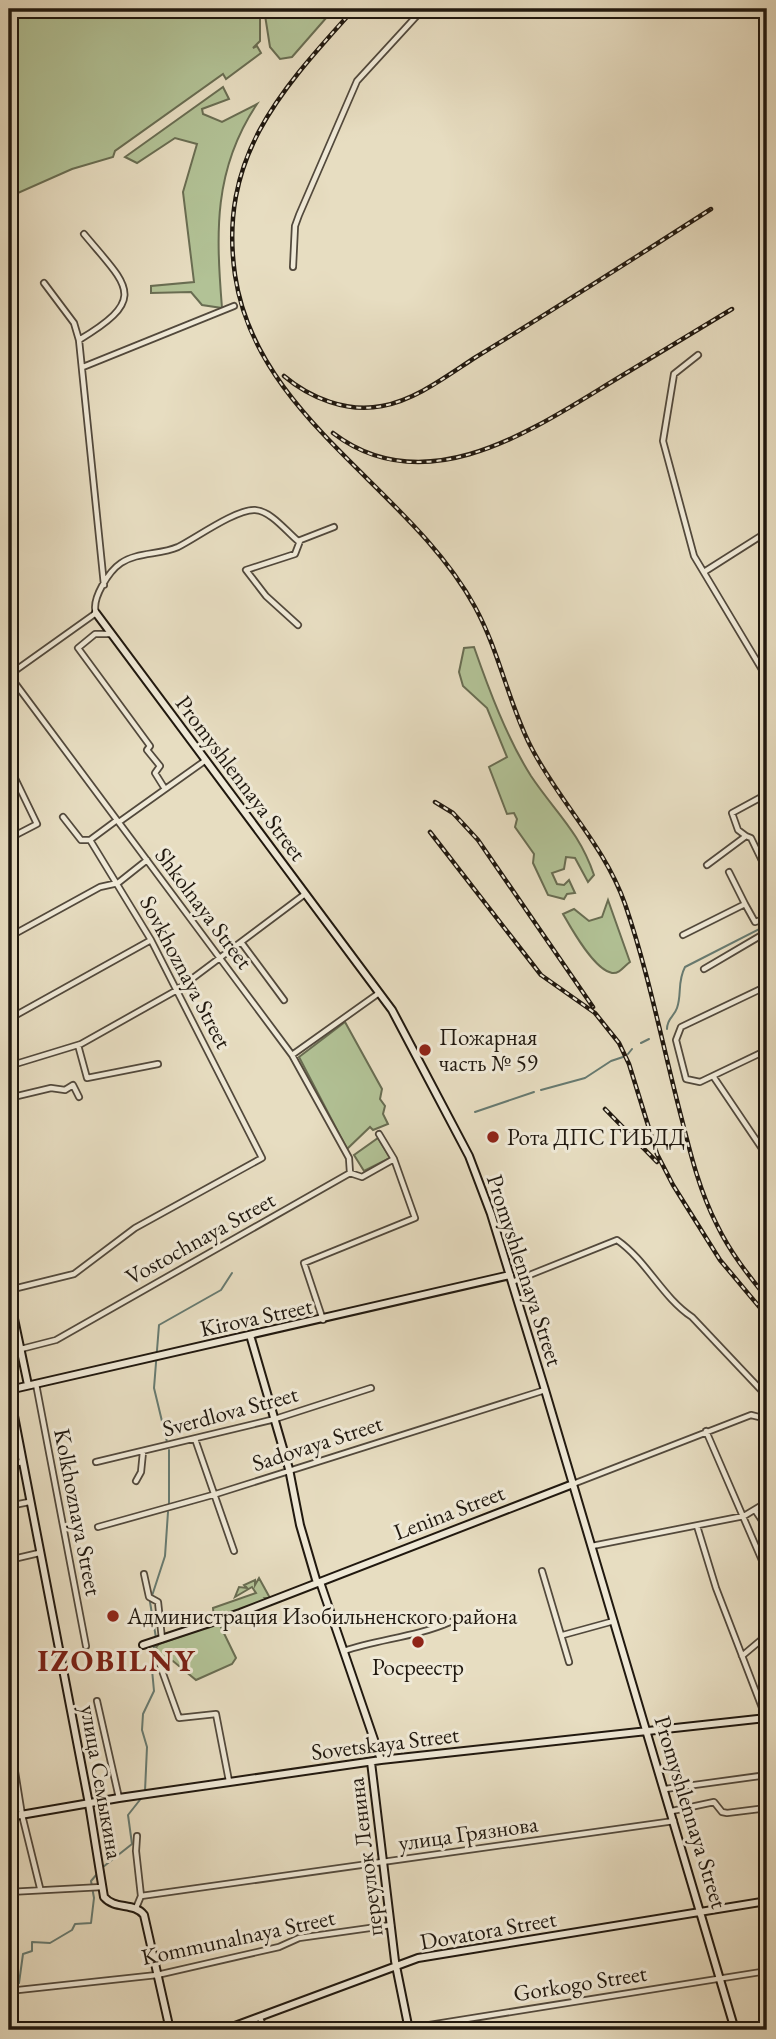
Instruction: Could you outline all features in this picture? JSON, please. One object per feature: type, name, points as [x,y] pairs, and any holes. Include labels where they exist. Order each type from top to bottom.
[{"type":"street","points":[[293,267],[299,215],[357,81],[423,9]]},
{"type":"street","points":[[79,340],[109,321],[124,304],[126,296],[122,282],[84,234]]},
{"type":"street","points":[[44,283],[74,323],[79,340],[104,586]]},
{"type":"street","points":[[83,367],[234,306]]},
{"type":"street","points":[[698,355],[674,374],[663,441],[694,556],[767,678]]},
{"type":"street","points":[[9,675],[96,613],[93,607],[120,564],[172,550],[242,512],[254,510],[265,513],[300,540]]},
{"type":"street","points":[[298,625],[266,596],[246,570],[295,554],[300,540],[334,527]]},
{"type":"street","points":[[704,572],[767,532]]},
{"type":"street","name":"Promyshlennaya Street","points":[[96,613],[393,1010],[469,1156],[545,1390],[702,1911],[735,2030]]},
{"type":"street","points":[[112,634],[95,634],[78,648],[150,746],[147,750],[160,766],[155,773],[165,789]]},
{"type":"street","name":"Shkolnaya Street","points":[[9,675],[292,1055],[349,1158],[351,1173]]},
{"type":"street","points":[[90,840],[206,759]]},
{"type":"street","points":[[9,766],[37,824],[10,838],[9,860]]},
{"type":"street","points":[[767,794],[733,813],[738,830],[746,836],[767,871]]},
{"type":"street","name":"Sovkhoznaya Street","points":[[9,1293],[79,1271],[135,1228],[262,1158],[151,940],[118,883],[90,840],[81,840],[63,817]]},
{"type":"street","points":[[707,865],[746,836]]},
{"type":"street","points":[[9,937],[100,887],[118,883],[147,860]]},
{"type":"street","points":[[729,872],[755,922],[767,918]]},
{"type":"street","points":[[9,1066],[78,1045],[177,990],[305,894]]},
{"type":"street","points":[[683,935],[745,904]]},
{"type":"street","points":[[704,969],[767,932]]},
{"type":"street","points":[[9,1019],[151,940]]},
{"type":"street","points":[[241,942],[284,1000]]},
{"type":"street","points":[[767,986],[677,1031],[676,1040],[686,1079],[700,1082],[767,1050]]},
{"type":"street","points":[[292,1055],[380,993]]},
{"type":"street","points":[[78,1045],[87,1078],[158,1064]]},
{"type":"street","points":[[713,1076],[767,1156]]},
{"type":"street","points":[[9,1098],[51,1088],[65,1090],[73,1085],[79,1097]]},
{"type":"street","points":[[323,1320],[304,1263],[415,1218],[394,1159],[379,1134]]},
{"type":"street","name":"Vostochnaya Street","points":[[21,1349],[56,1340],[351,1173],[362,1177],[394,1159]]},
{"type":"street","name":"Kirova Street","points":[[9,1390],[511,1279],[617,1240],[632,1251],[680,1310],[692,1317],[761,1390],[767,1402]]},
{"type":"street","name":"Kolkhoznaya Street","points":[[9,1293],[32,1385],[86,1646]]},
{"type":"street","points":[[9,1333],[17,1331]]},
{"type":"street","name":"переулок Ленина","points":[[250,1335],[289,1469],[300,1525],[381,1760]]},
{"type":"street","name":"Sverdlova Street","points":[[96,1462],[275,1419],[371,1388]]},
{"type":"street","name":"улица Семыкина","points":[[9,1390],[89,1804],[101,1876],[94,1888],[111,1904],[136,1908]]},
{"type":"street","name":"Sadovaya Street","points":[[98,1527],[216,1494],[545,1390]]},
{"type":"street","name":"Lenina Street","points":[[143,1645],[158,1642],[318,1583],[706,1431],[751,1415],[767,1419]]},
{"type":"street","points":[[706,1431],[767,1572]]},
{"type":"street","points":[[195,1439],[234,1551]]},
{"type":"street","points":[[136,1481],[141,1472],[143,1452]]},
{"type":"street","points":[[9,1465],[22,1462]]},
{"type":"street","points":[[9,1506],[29,1502]]},
{"type":"street","points":[[592,1546],[744,1516],[767,1502]]},
{"type":"street","points":[[755,1510],[767,1528]]},
{"type":"street","points":[[697,1526],[766,1718]]},
{"type":"street","points":[[9,1560],[39,1553]]},
{"type":"street","points":[[542,1571],[563,1634],[569,1662]]},
{"type":"street","points":[[145,1574],[152,1599],[160,1610],[158,1642]]},
{"type":"street","points":[[563,1634],[615,1621]]},
{"type":"street","points":[[344,1651],[376,1640],[433,1630],[450,1622]]},
{"type":"street","points":[[742,1656],[767,1635]]},
{"type":"street","points":[[156,1654],[179,1718],[216,1714],[229,1781]]},
{"type":"street","points":[[97,1701],[119,1798]]},
{"type":"street","name":"Sovetskaya Street","points":[[9,1817],[229,1781],[381,1760],[766,1718]]},
{"type":"street","points":[[9,1734],[22,1815],[40,1888]]},
{"type":"street","name":"переулок Ленина","points":[[371,1762],[391,1925],[409,2029]]},
{"type":"street","points":[[664,1789],[767,1775]]},
{"type":"street","points":[[672,1811],[707,1801],[714,1802],[722,1812],[727,1813],[767,1808]]},
{"type":"street","name":"улица Грязнова","points":[[141,1896],[674,1821]]},
{"type":"street","points":[[137,1836],[135,1851],[141,1896],[136,1908],[144,1915],[170,2030]]},
{"type":"street","points":[[9,1892],[40,1888],[94,1888]]},
{"type":"street","name":"Dovatora Street","points":[[224,2030],[397,1965],[470,1949],[767,1901]]},
{"type":"street","name":"Kommunalnaya Street","points":[[9,1992],[156,1975],[279,1947],[299,1938],[391,1925]]},
{"type":"street","name":"Gorkogo Street","points":[[398,2030],[767,1972]]},
{"type":"street","points":[[260,2018],[265,2030]]},
{"type":"green space","points":[[9,9],[260,9],[260,41],[253,48],[257,46],[261,53],[226,79],[223,74],[115,151],[113,157],[72,169],[9,197]]},
{"type":"green space","points":[[264,9],[334,9],[292,57],[280,59],[270,47]]},
{"type":"green space","points":[[223,87],[229,99],[202,109],[203,114],[222,122],[257,104],[232,153],[225,178],[219,228],[222,308],[202,305],[191,292],[151,293],[151,286],[194,282],[183,192],[197,144],[175,138],[137,163],[125,157]]},
{"type":"green space","points":[[474,647],[514,746],[531,776],[574,834],[594,875],[588,882],[575,858],[566,857],[564,869],[552,873],[557,884],[564,885],[569,880],[575,893],[567,894],[564,899],[548,895],[533,863],[534,854],[515,827],[517,819],[514,813],[507,814],[489,767],[507,757],[487,708],[463,686],[459,672],[464,648]]},
{"type":"green space","points":[[608,900],[630,962],[615,973],[605,970],[591,957],[563,914],[574,909],[589,921],[602,917]]},
{"type":"green space","points":[[345,1022],[382,1089],[380,1099],[385,1106],[383,1114],[388,1124],[373,1130],[370,1127],[347,1149],[299,1057]]},
{"type":"green space","points":[[378,1138],[390,1158],[364,1171],[354,1155]]},
{"type":"green space","points":[[259,1578],[270,1598],[214,1619],[213,1608],[256,1593],[252,1587],[235,1597],[239,1587],[247,1588],[244,1585],[255,1580],[255,1585]]},
{"type":"green space","points":[[219,1623],[236,1658],[232,1664],[196,1680],[173,1661],[163,1664],[156,1647],[159,1644]]},
{"type":"waterway","points":[[667,1029],[668,1022],[677,1008],[685,967],[767,925]]},
{"type":"waterway","points":[[641,1043],[649,1039]]},
{"type":"waterway","points":[[628,1054],[632,1049]]},
{"type":"waterway","points":[[541,1090],[585,1078],[611,1061],[623,1057]]},
{"type":"waterway","points":[[475,1112],[534,1092]]},
{"type":"waterway","points":[[167,1442],[154,1388],[159,1325],[221,1290],[232,1273]]},
{"type":"waterway","points":[[169,1450],[169,1504]]},
{"type":"waterway","points":[[156,1638],[150,1602],[165,1556],[168,1512]]},
{"type":"waterway","points":[[145,1791],[147,1747],[142,1730],[143,1714],[154,1691],[151,1659],[155,1643]]},
{"type":"waterway","points":[[103,1867],[132,1844],[128,1815],[143,1796]]},
{"type":"waterway","points":[[19,1983],[23,1954],[32,1951],[32,1942],[50,1943],[72,1930],[75,1924],[91,1923],[94,1898],[91,1881],[97,1874]]},
{"type":"waterway","points":[[9,2011],[14,1995]]},
{"type":"railway","points":[[354,9],[302,68],[280,98],[261,128],[246,160],[236,195],[232,233],[235,275],[249,325],[272,370],[303,412],[413,525],[447,564],[475,607],[491,641],[530,745],[616,882],[641,957],[701,1187],[728,1245],[767,1298]]},
{"type":"railway","points":[[284,376],[305,391],[342,405],[369,408],[395,403],[443,379],[711,209]]},
{"type":"railway","points":[[333,433],[368,453],[404,461],[440,460],[477,452],[548,420],[732,309]]},
{"type":"railway","points":[[435,802],[453,813],[478,840],[593,1007]]},
{"type":"railway","points":[[430,832],[541,975],[595,1013],[619,1043],[629,1064],[657,1154],[673,1185],[720,1260],[767,1316]]},
{"type":"railway","points":[[605,1109],[657,1162]]},
{"type":"place","name":"Пожарная часть № 59","points":[[425,1050]]},
{"type":"place","name":"Рота ДПС ГИБДД","points":[[493,1137]]},
{"type":"place","name":"Администрация Изобильненского района","points":[[113,1616]]},
{"type":"place","name":"Росреестр","points":[[418,1642]]},
{"type":"district","name":"IZOBILNY","points":[[117,1660]]}]
